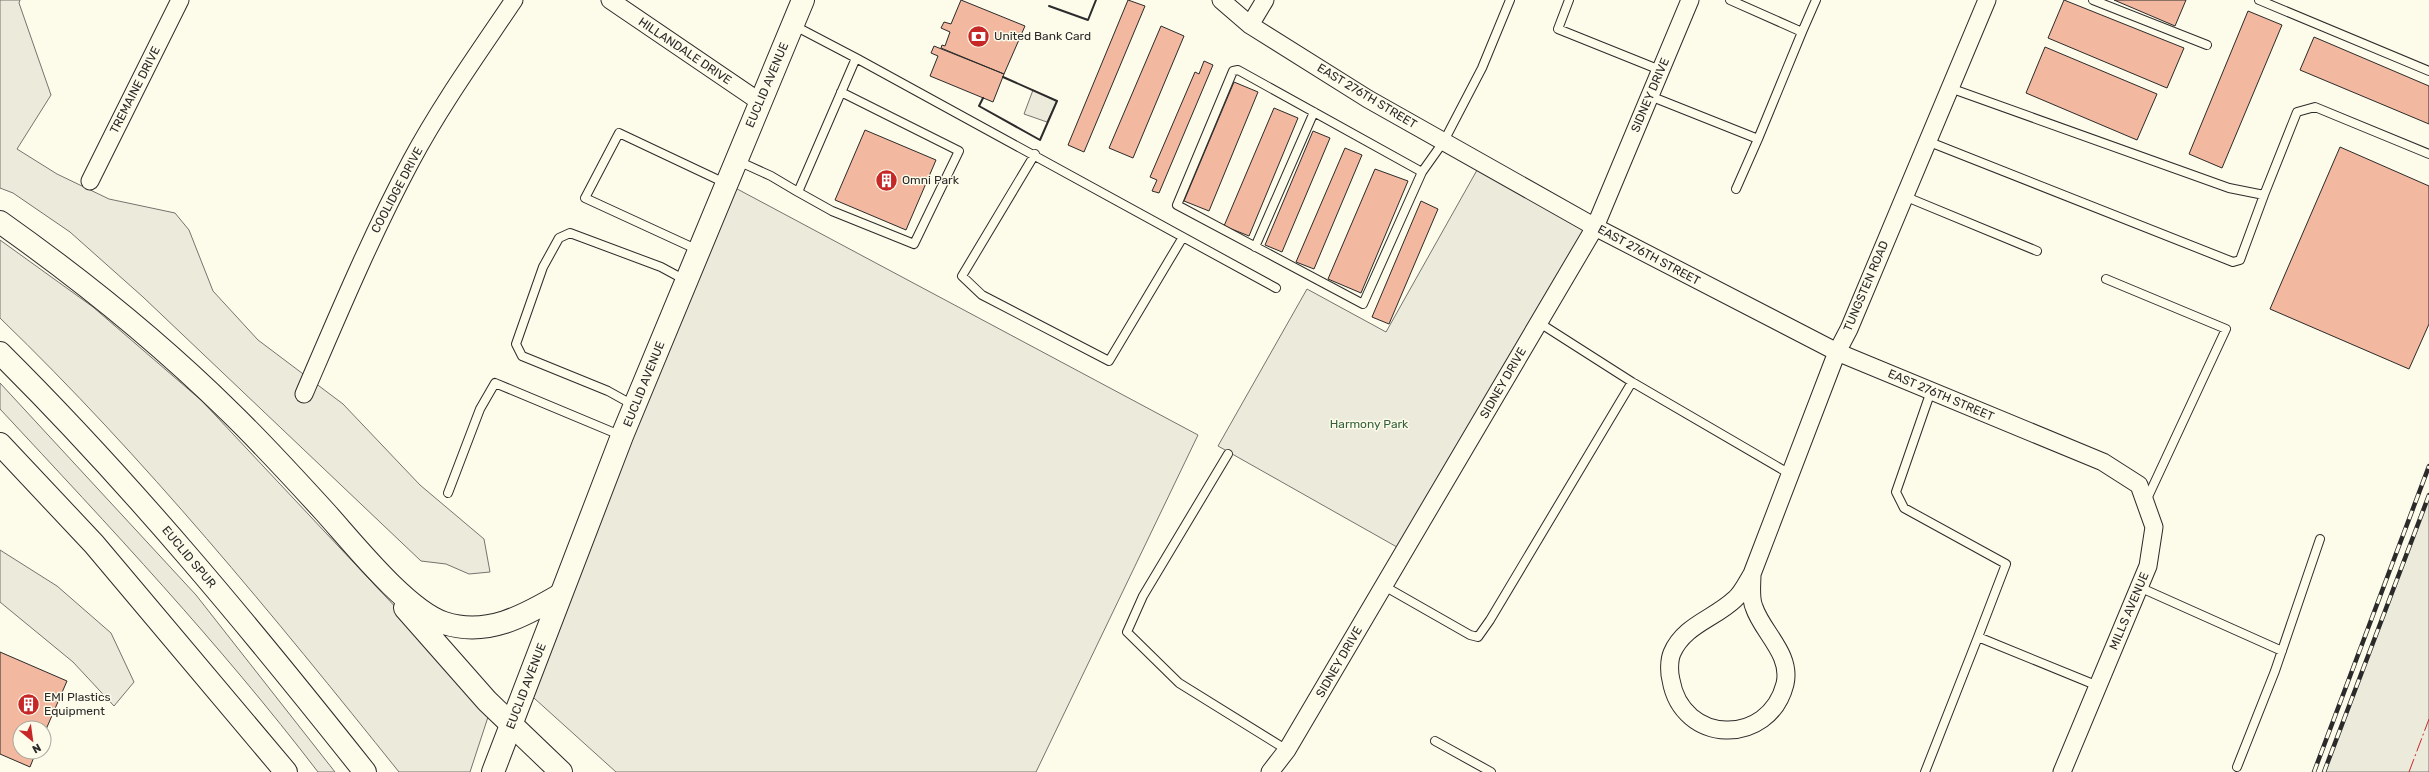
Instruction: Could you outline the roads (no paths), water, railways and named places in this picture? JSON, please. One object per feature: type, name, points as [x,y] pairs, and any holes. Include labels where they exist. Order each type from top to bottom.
[{"type":"main road","name":"EUCLID AVENUE","points":[[493,772],[622,436],[803,0]]},
{"type":"main road","points":[[0,222],[74,275],[180,364],[277,460],[372,564],[407,610],[512,724],[561,772]]},
{"type":"main road","name":"EUCLID SPUR","points":[[0,353],[88,443],[179,544],[365,772]]},
{"type":"main road","points":[[0,444],[94,544],[286,772]]},
{"type":"main road","points":[[372,564],[427,614],[458,626],[498,625],[527,614],[560,595]]},
{"type":"street","name":"TREMAINE DRIVE","points":[[90,181],[180,0]]},
{"type":"street","name":"COOLIDGE DRIVE","points":[[304,394],[373,236],[412,159],[460,80],[514,0]]},
{"type":"street","name":"HILLANDALE DRIVE","points":[[610,0],[760,102]]},
{"type":"street","name":"EAST 276TH STREET","points":[[1221,0],[1250,25],[1368,99],[1595,227],[1837,352],[2103,462]]},
{"type":"street","points":[[1250,25],[1265,0]]},
{"type":"street","name":"SIDNEY DRIVE","points":[[1270,772],[1287,750],[1595,227],[1690,0]]},
{"type":"street","name":"TUNGSTEN ROAD","points":[[1752,574],[1753,607],[1784,660],[1785,682],[1778,703],[1764,719],[1743,729],[1720,731],[1698,724],[1683,709],[1676,699],[1673,694],[1670,675],[1671,654],[1683,635],[1698,623],[1719,612],[1737,598],[1752,574],[1837,352],[1849,329],[1987,0]]},
{"type":"street","name":"MILLS AVENUE","points":[[2062,772],[2148,566],[2154,527],[2139,485],[2103,462]]},
{"type":"lane","points":[[1422,172],[1238,70],[1233,71],[1177,205],[1363,304],[1422,172],[1444,141],[1482,68],[1510,0]]},
{"type":"lane","points":[[1569,0],[1558,29],[1660,70]]},
{"type":"lane","points":[[1730,0],[1802,32]]},
{"type":"lane","points":[[1736,188],[1816,0]]},
{"type":"lane","points":[[2093,0],[2207,45]]},
{"type":"lane","points":[[2259,0],[2429,71]]},
{"type":"lane","points":[[792,25],[1034,154],[1276,288]]},
{"type":"lane","points":[[798,192],[856,58]]},
{"type":"lane","points":[[1950,88],[2229,188],[2264,195]]},
{"type":"lane","points":[[736,160],[771,176],[832,211],[914,244],[959,151],[841,92]]},
{"type":"lane","points":[[1650,96],[1758,139]]},
{"type":"lane","points":[[1927,141],[2234,262],[2240,260],[2297,112],[2315,107],[2429,154]]},
{"type":"lane","points":[[1255,247],[1314,112]]},
{"type":"lane","points":[[699,250],[585,198],[619,133],[726,183]]},
{"type":"lane","points":[[1034,154],[962,276],[982,294],[1109,361],[1183,237]]},
{"type":"lane","points":[[1904,196],[2037,251]]},
{"type":"lane","points":[[635,406],[608,392],[522,356],[516,344],[543,267],[559,238],[570,233],[655,264],[686,281]]},
{"type":"lane","points":[[2106,279],[2226,329],[2145,503]]},
{"type":"lane","points":[[1538,322],[1632,382],[1790,474]]},
{"type":"lane","points":[[1384,586],[1470,635],[1478,637],[1490,620],[1632,382]]},
{"type":"lane","points":[[448,493],[480,410],[495,383],[622,436]]},
{"type":"lane","points":[[1925,772],[2006,564],[1904,508],[1896,492],[1931,391]]},
{"type":"lane","points":[[1228,454],[1143,596],[1127,632],[1179,683],[1287,750]]},
{"type":"lane","points":[[2237,767],[2282,651],[2320,539]]},
{"type":"lane","points":[[2139,587],[2282,651]]},
{"type":"lane","points":[[1978,637],[2098,686]]},
{"type":"lane","points":[[1435,741],[1491,772]]},
{"type":"railway","points":[[2314,772],[2429,466]]},
{"type":"railway","points":[[2324,772],[2429,495]]},
{"type":"place","name":"United Bank Card","points":[[979,36]]},
{"type":"place","name":"Omni Park","points":[[886,180]]},
{"type":"place","name":"EMI Plastics Equipment","points":[[28,704]]},
{"type":"park label","name":"Harmony Park","points":[[1369,424]]}]
